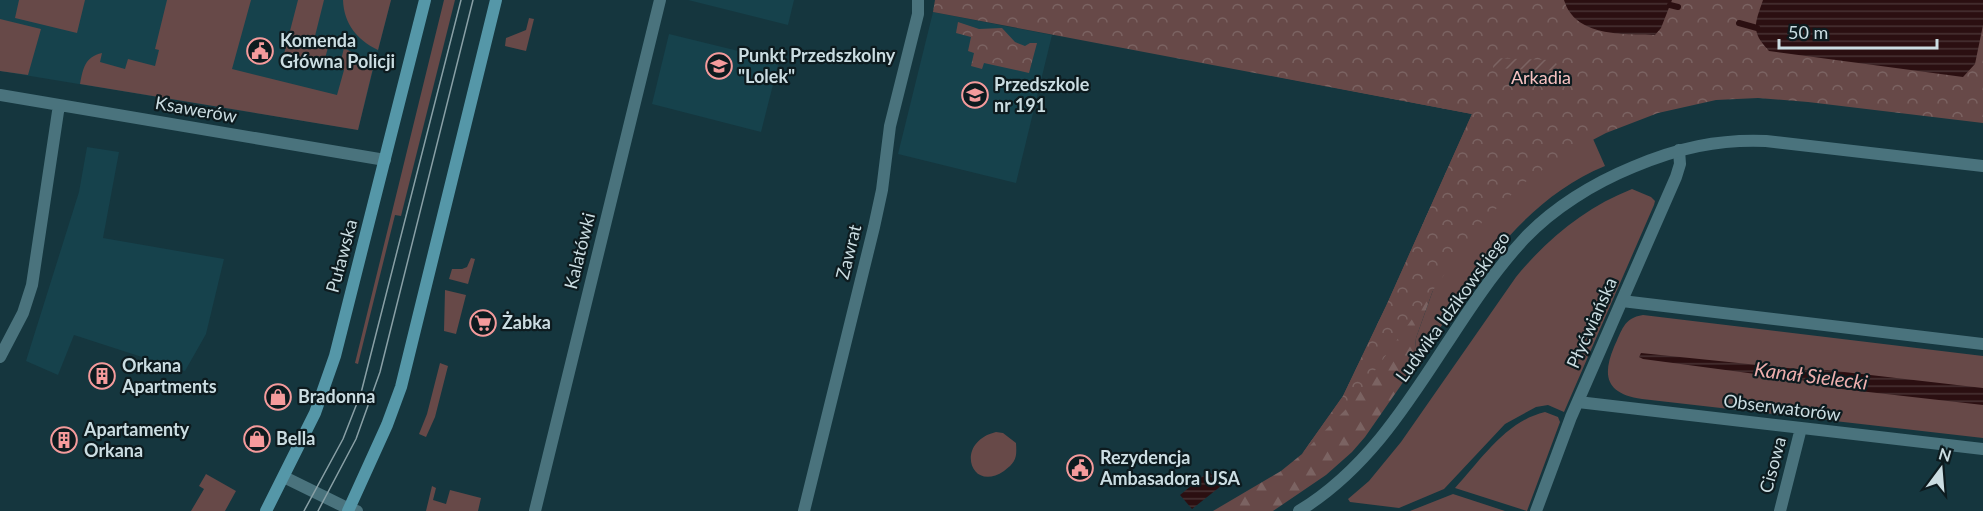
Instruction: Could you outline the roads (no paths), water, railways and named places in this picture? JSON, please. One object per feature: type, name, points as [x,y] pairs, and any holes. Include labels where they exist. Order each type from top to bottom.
[{"type":"main road","name":"Puławska","points":[[266,511],[315,413],[335,356],[425,0]]},
{"type":"main road","points":[[352,510],[384,435],[400,387],[496,0]]},
{"type":"street","name":"Kalatówki","points":[[535,511],[660,0]]},
{"type":"street","name":"Zawrat","points":[[804,511],[874,227],[882,190],[889,135],[920,6],[918,0]]},
{"type":"street","name":"Ksawerów","points":[[0,95],[385,160]]},
{"type":"street","points":[[0,357],[23,313],[32,285],[59,105]]},
{"type":"street","name":"Ludwika Idzikowskiego","points":[[1299,511],[1354,469],[1385,434],[1485,287],[1525,238],[1550,216],[1615,174],[1679,150],[1720,142],[1766,141],[1983,166]]},
{"type":"street","name":"Płyćwiańska","points":[[1536,511],[1578,402],[1676,177],[1680,164],[1679,150]]},
{"type":"street","points":[[1622,301],[1983,344]]},
{"type":"street","name":"Obserwatorów","points":[[1578,402],[1983,449]]},
{"type":"street","name":"Cisowa","points":[[1780,511],[1801,428]]},
{"type":"street","points":[[284,477],[352,510]]},
{"type":"water","points":[[1564,0],[1672,0],[1661,28],[1655,35],[1615,33],[1589,27],[1578,21]]},
{"type":"water","points":[[1763,0],[1983,0],[1983,25],[1975,64],[1963,77],[1769,51],[1759,38],[1756,27]]},
{"type":"water","name":"Kanał Sielecki","points":[[1641,353],[1816,371],[1827,370],[1983,388],[1983,405],[1824,387],[1815,382],[1643,359],[1639,357]]},
{"type":"water","points":[[1209,471],[1221,486],[1192,509],[1180,495]]},
{"type":"waterway","points":[[1670,5],[1678,7]]},
{"type":"waterway","points":[[1739,23],[1757,28]]},
{"type":"tram line","points":[[304,511],[343,439],[361,393],[461,0]]},
{"type":"tram line","points":[[318,511],[356,439],[380,372],[473,0]]},
{"type":"place","name":"Komenda Główna Policji","points":[[260,51]]},
{"type":"place","name":"Punkt Przedszkolny \"Lolek\"","points":[[719,66]]},
{"type":"place","name":"Przedszkole nr 191","points":[[975,95]]},
{"type":"place","name":"Żabka","points":[[483,323]]},
{"type":"place","name":"Orkana Apartments","points":[[102,376]]},
{"type":"place","name":"Bradonna","points":[[278,397]]},
{"type":"place","name":"Bella","points":[[257,439]]},
{"type":"place","name":"Apartamenty Orkana","points":[[64,440]]},
{"type":"place","name":"Rezydencja Ambasadora USA","points":[[1080,468]]},
{"type":"park label","name":"Arkadia","points":[[1541,78]]}]
